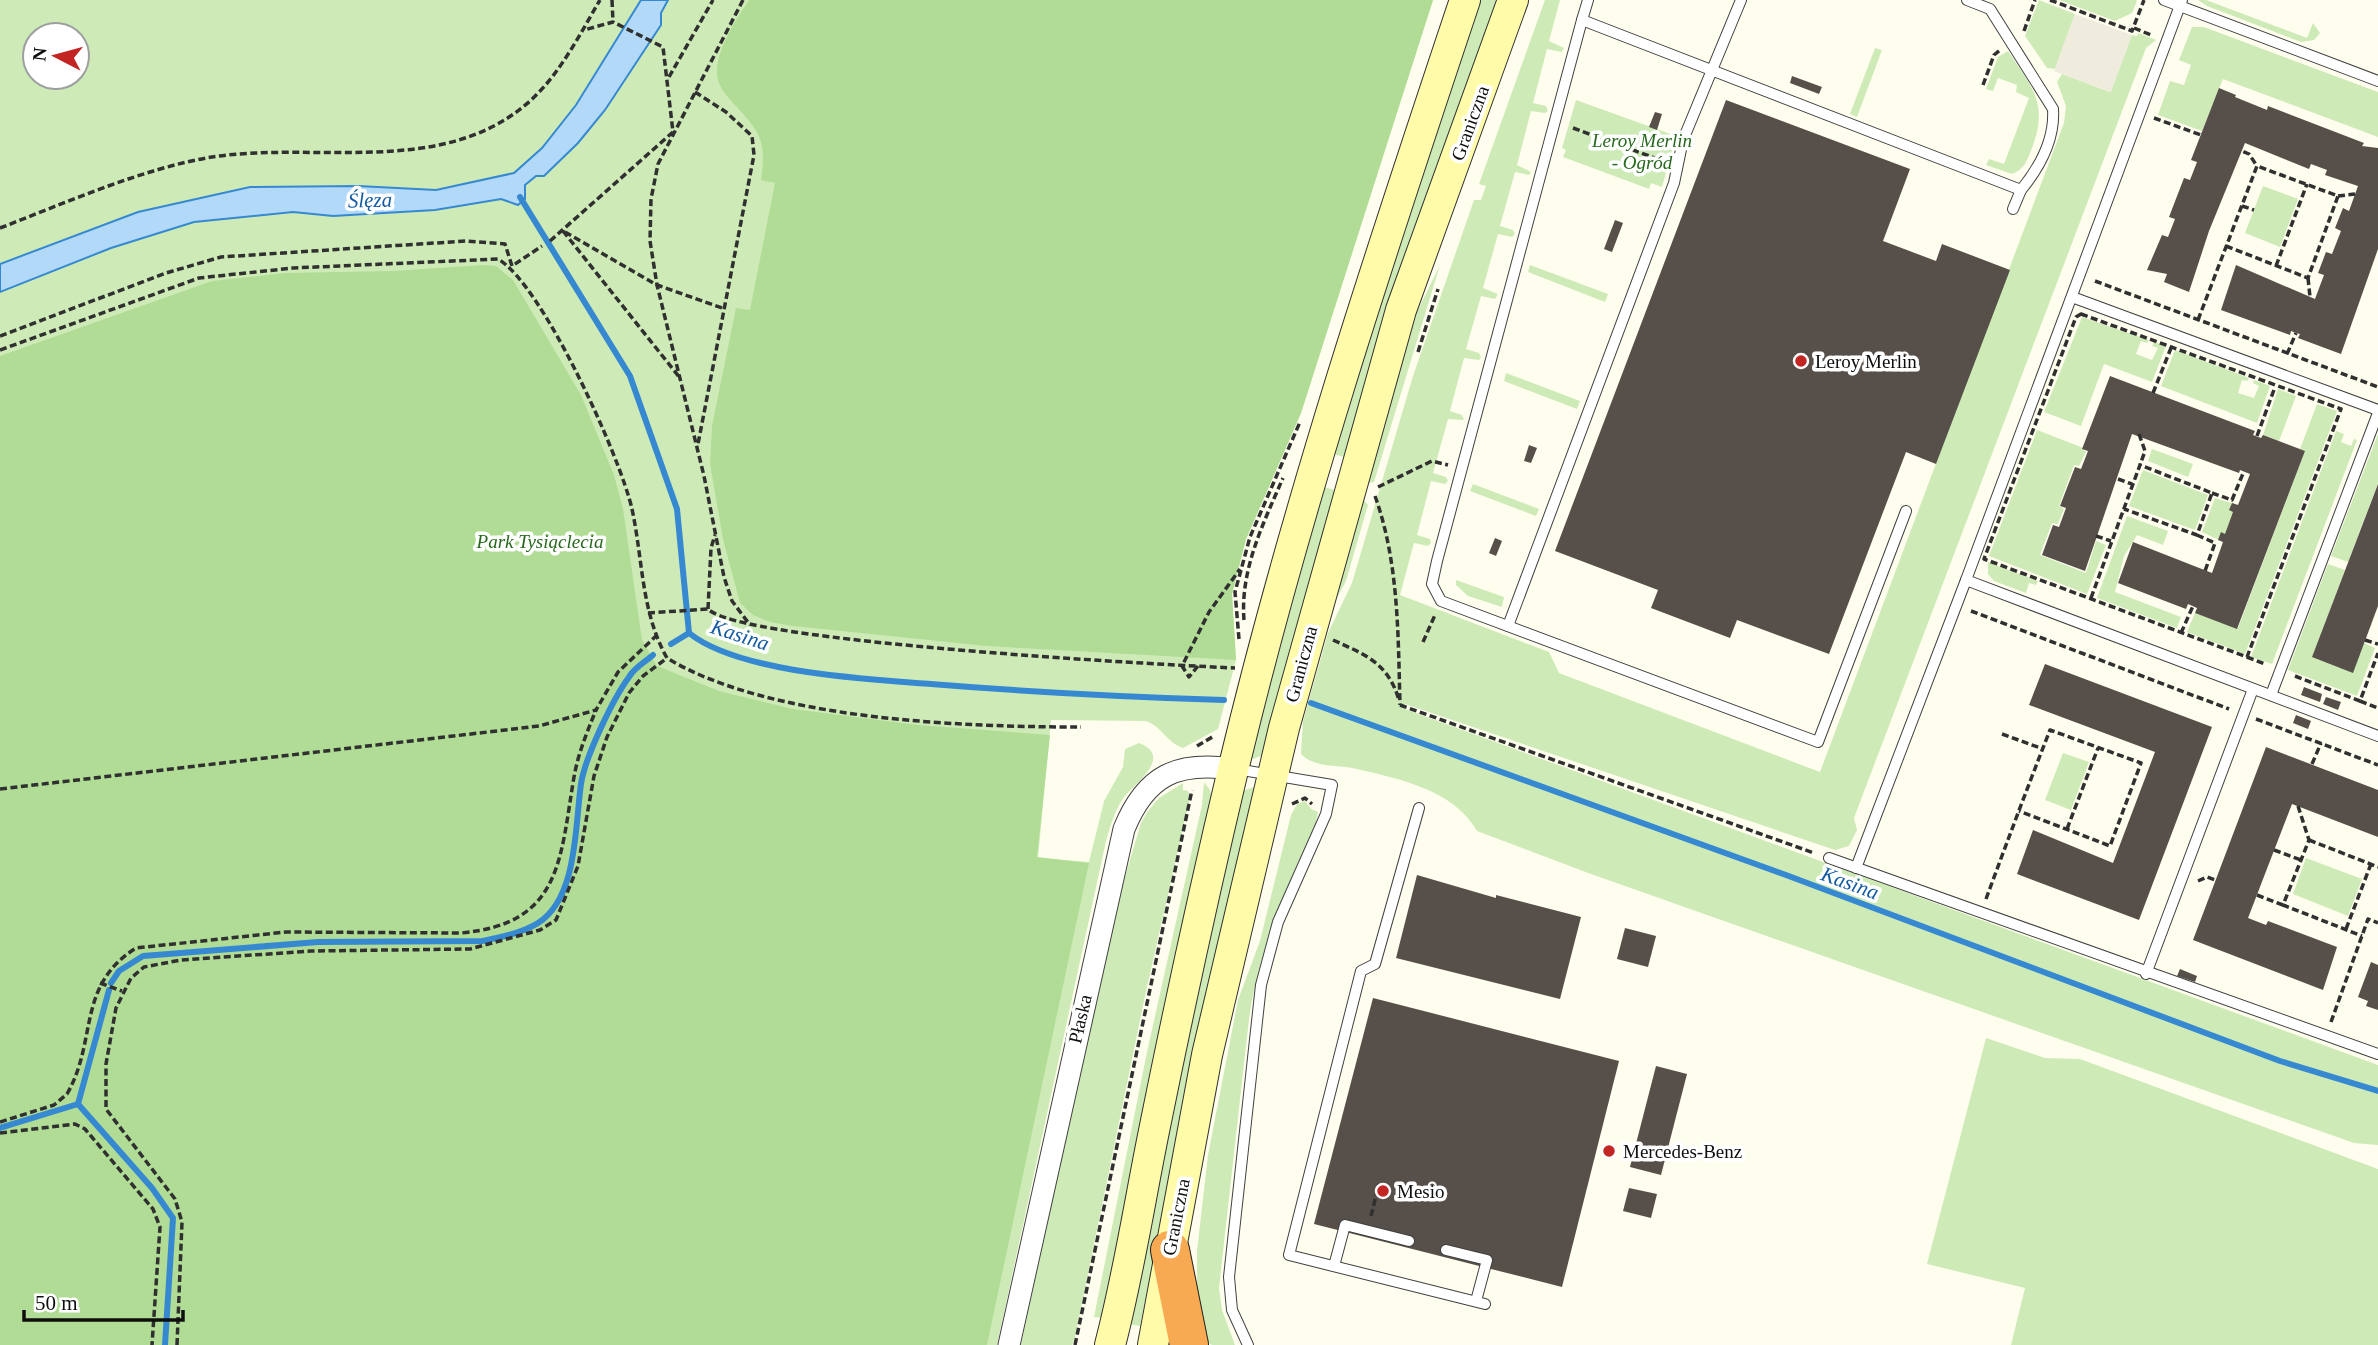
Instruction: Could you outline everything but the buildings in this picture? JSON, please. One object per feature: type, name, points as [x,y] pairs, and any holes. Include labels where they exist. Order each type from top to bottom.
[{"type":"highway","points":[[1170,1250],[1189,1345]]},
{"type":"main road","name":"Graniczna","points":[[1110,1345],[1171,1048],[1233,769],[1259,669],[1318,457],[1403,184],[1465,0]]},
{"type":"main road","name":"Graniczna","points":[[1153,1345],[1207,1055],[1271,777],[1401,310],[1513,0]]},
{"type":"street","name":"Płaska","points":[[1009,1345],[1124,829],[1140,799],[1170,774],[1198,764],[1233,769]]},
{"type":"lane","points":[[1588,0],[1432,584],[1441,601],[1818,742],[1906,510]]},
{"type":"lane","points":[[1508,626],[1674,183],[1683,140],[1709,71],[1719,57],[1741,0]]},
{"type":"lane","points":[[1967,0],[1992,4],[2053,109],[2054,124],[2037,170],[2021,190],[2013,209]]},
{"type":"lane","points":[[2164,0],[2180,3],[2378,81]]},
{"type":"lane","points":[[1856,868],[2080,276],[2180,3]]},
{"type":"lane","points":[[1582,20],[2021,190]]},
{"type":"lane","points":[[2072,297],[2378,412],[2271,695]]},
{"type":"lane","points":[[1966,580],[2378,736]]},
{"type":"lane","points":[[2146,974],[2253,689]]},
{"type":"lane","points":[[1233,769],[1332,785],[1326,814],[1278,922],[1261,985],[1229,1277],[1232,1310],[1248,1345]]},
{"type":"lane","points":[[1419,808],[1375,964],[1361,971],[1289,1255],[1480,1303],[1487,1260],[1446,1250]]},
{"type":"lane","points":[[1829,858],[2146,974],[2378,1054]]},
{"type":"lane","points":[[1334,1266],[1345,1225],[1409,1241]]},
{"type":"path","points":[[0,228],[118,183],[212,157],[402,149],[458,141],[501,124],[532,99],[561,64],[600,0]]},
{"type":"path","points":[[612,0],[613,22]]},
{"type":"path","points":[[668,78],[713,0]]},
{"type":"path","points":[[743,0],[673,132],[659,164],[651,199],[650,241],[657,285],[732,601],[750,625]]},
{"type":"path","points":[[2024,31],[2035,0]]},
{"type":"path","points":[[2049,0],[2132,33],[2144,0]]},
{"type":"path","points":[[582,31],[613,22],[663,47],[673,132]]},
{"type":"path","points":[[1983,85],[1994,55],[2004,47]]},
{"type":"path","points":[[695,92],[726,112],[752,136],[752,172],[697,446]]},
{"type":"path","points":[[1573,128],[1677,166]]},
{"type":"path","points":[[2185,129],[2201,135]]},
{"type":"path","points":[[550,241],[564,232],[673,132]]},
{"type":"path","points":[[2242,151],[2249,153],[2257,166],[2338,196],[2355,194]]},
{"type":"path","points":[[2198,320],[2257,166]]},
{"type":"path","points":[[2276,266],[2307,184]]},
{"type":"path","points":[[2310,297],[2308,278],[2338,196]]},
{"type":"path","points":[[2242,206],[2254,210]]},
{"type":"path","points":[[564,232],[657,285],[725,309]]},
{"type":"path","points":[[564,232],[681,379]]},
{"type":"path","points":[[0,336],[166,273],[220,257],[466,241],[505,244],[512,267],[585,388],[622,474],[632,510],[648,613],[666,656],[723,686],[793,704],[906,718],[1081,727]]},
{"type":"path","points":[[512,267],[542,246]]},
{"type":"path","points":[[2226,246],[2308,278]]},
{"type":"path","points":[[0,351],[199,278],[293,268],[464,260],[498,259],[512,267]]},
{"type":"path","points":[[2080,276],[2378,387]]},
{"type":"path","points":[[1415,361],[1440,283]]},
{"type":"path","points":[[2041,411],[2076,317],[2081,314],[2299,393]]},
{"type":"path","points":[[2287,354],[2296,333]]},
{"type":"path","points":[[2153,393],[2171,346]]},
{"type":"path","points":[[2257,436],[2275,385]]},
{"type":"path","points":[[2247,657],[2341,410],[2320,401]]},
{"type":"path","points":[[2033,430],[1984,559],[2378,708]]},
{"type":"path","points":[[2091,598],[2145,451],[2138,434]]},
{"type":"path","points":[[1376,487],[1432,461],[1462,468]]},
{"type":"path","points":[[2140,465],[2232,500],[2244,471]]},
{"type":"path","points":[[1371,506],[1380,475]]},
{"type":"path","points":[[2118,479],[2133,485]]},
{"type":"path","points":[[2197,535],[2213,493]]},
{"type":"path","points":[[1375,494],[1384,525],[1396,593],[1400,705]]},
{"type":"path","points":[[2124,509],[2216,542],[2205,571]]},
{"type":"path","points":[[715,533],[711,548],[708,609],[714,615],[750,625],[801,633],[994,653],[1259,669]]},
{"type":"path","points":[[2096,536],[2112,542]]},
{"type":"path","points":[[1182,666],[1209,612],[1241,568]]},
{"type":"path","points":[[1423,642],[1441,601]]},
{"type":"path","points":[[1956,606],[2378,765]]},
{"type":"path","points":[[2181,633],[2193,606]]},
{"type":"path","points":[[648,613],[708,609]]},
{"type":"path","points":[[1323,634],[1381,665],[1393,680],[1400,705]]},
{"type":"path","points":[[0,1122],[54,1105],[67,1094],[100,983],[116,961],[136,948],[286,932],[480,931],[526,914],[553,882],[563,848],[579,755],[596,710],[618,672],[656,636]]},
{"type":"path","points":[[2365,640],[2378,644]]},
{"type":"path","points":[[2360,701],[2378,653]]},
{"type":"path","points":[[177,1345],[182,1222],[175,1199],[106,1109],[110,1034],[122,991],[131,978],[144,967],[181,960],[311,951],[470,949],[540,930],[556,919],[570,886],[583,840],[594,776],[607,737],[629,693],[666,656]]},
{"type":"path","points":[[1182,666],[1189,677],[1198,666]]},
{"type":"path","points":[[1400,705],[1829,858]]},
{"type":"path","points":[[0,789],[539,726],[596,710]]},
{"type":"path","points":[[1198,745],[1220,730]]},
{"type":"path","points":[[1981,914],[2019,811],[2050,730],[2141,763],[2110,846],[2019,811]]},
{"type":"path","points":[[2002,734],[2043,749]]},
{"type":"path","points":[[2312,764],[2321,743]]},
{"type":"path","points":[[2067,829],[2098,748]]},
{"type":"path","points":[[1075,1345],[1083,1322],[1137,1046],[1193,798],[1190,781]]},
{"type":"path","points":[[1290,807],[1305,798],[1326,814]]},
{"type":"path","points":[[2283,905],[2309,840],[2298,806]]},
{"type":"path","points":[[2309,840],[2378,867]]},
{"type":"path","points":[[2274,850],[2301,860]]},
{"type":"path","points":[[2346,929],[2371,864]]},
{"type":"path","points":[[2207,877],[2215,880]]},
{"type":"path","points":[[2257,895],[2362,936]]},
{"type":"path","points":[[2325,1037],[2368,919],[2378,923]]},
{"type":"path","points":[[100,983],[122,991]]},
{"type":"path","points":[[0,1133],[75,1124],[85,1129],[153,1209],[160,1227],[152,1345]]},
{"type":"path","points":[[1368,1230],[1379,1184]]},
{"type":"green space","name":"Park Tysiąclecia","points":[[0,0],[1433,0],[1301,413],[1246,539],[1232,594],[1236,660],[1218,729],[1183,748],[1172,742],[1156,726],[1145,721],[1051,720],[1038,858],[1089,862],[1104,801],[1123,767],[1125,749],[1139,743],[1149,749],[1153,756],[1148,771],[1119,805],[1106,841],[997,1345],[0,1345]]},
{"type":"green space","points":[[749,0],[1433,0],[1301,413],[1246,539],[1232,594],[1236,660],[987,646],[793,626],[770,622],[753,615],[740,603],[723,539],[710,464],[712,426],[736,308],[750,310],[775,183],[761,180],[763,155],[759,137],[750,122],[724,93],[718,80],[718,60],[722,49]]},
{"type":"green space","points":[[1478,0],[1497,0],[1385,322],[1344,457],[1333,454]]},
{"type":"green space","points":[[1545,0],[1560,0],[1549,41],[1564,48],[1562,52],[1547,49],[1533,103],[1546,106],[1548,111],[1531,111],[1517,165],[1531,172],[1529,175],[1515,172],[1500,226],[1513,230],[1515,234],[1512,237],[1498,234],[1483,288],[1498,294],[1495,299],[1481,296],[1466,349],[1479,353],[1481,357],[1479,360],[1464,358],[1450,411],[1462,415],[1464,420],[1448,419],[1433,473],[1446,477],[1448,481],[1445,484],[1431,481],[1417,535],[1430,539],[1431,543],[1428,546],[1414,543],[1400,595],[1549,652],[1559,673],[1820,772],[2064,123],[2066,106],[2057,82],[2062,74],[2110,92],[2132,35],[2137,36],[2139,33],[2156,40],[2146,48],[1854,818],[1857,830],[1849,846],[1835,850],[1405,704],[1405,709],[2378,1065],[2378,1145],[2354,1143],[1591,874],[1477,831],[1455,805],[1424,788],[1374,773],[1320,764],[1301,754],[1303,721],[1328,633],[1352,583],[1413,376],[1474,200],[1481,200],[1486,186],[1479,184]]},
{"type":"green space","points":[[2039,0],[2075,14],[2055,69],[2047,68],[2025,36]]},
{"type":"green space","points":[[2059,0],[2137,1],[2132,13],[2115,21]]},
{"type":"green space","points":[[2198,0],[2206,0],[2307,38],[2313,23],[2320,33],[2314,40],[2301,42],[2207,6]]},
{"type":"green space","points":[[2192,27],[2204,27],[2378,92],[2378,137],[2223,79],[2202,131],[2158,115],[2170,81],[2184,85],[2191,65],[2179,60]]},
{"type":"green space","points":[[1875,48],[1882,50],[1857,117],[1850,114]]},
{"type":"green space","points":[[2008,51],[2031,86],[2039,119],[2027,160],[2020,170],[2012,174],[1986,165],[1989,159],[2004,164],[2029,98],[2016,92],[2017,85],[1998,78],[1993,91],[1986,89],[1998,57]]},
{"type":"green space","name":"Leroy Merlin - Ogród","points":[[1576,100],[1676,136],[1662,187],[1651,183],[1649,189],[1563,157],[1566,150],[1562,148]]},
{"type":"green space","points":[[2263,186],[2298,199],[2280,247],[2245,233]]},
{"type":"green space","points":[[1440,265],[1374,482],[1365,484],[1417,312]]},
{"type":"green space","points":[[1530,265],[1608,294],[1605,302],[1528,272]]},
{"type":"green space","points":[[496,266],[513,280],[581,395],[614,475],[623,509],[642,640],[657,666],[719,691],[793,709],[918,725],[1050,735],[1037,857],[1089,863],[987,1345],[0,1345],[0,356],[212,281],[285,273],[393,271]]},
{"type":"green space","points":[[2082,317],[2149,340],[2147,343],[2141,341],[2136,354],[2152,360],[2158,348],[2152,346],[2154,342],[2166,346],[2152,382],[2104,364],[2081,426],[2044,412]]},
{"type":"green space","points":[[2175,350],[2249,378],[2247,381],[2242,380],[2238,393],[2254,398],[2259,386],[2253,383],[2254,380],[2270,386],[2257,423],[2161,386]]},
{"type":"green space","points":[[1506,373],[1580,401],[1577,409],[1504,381]]},
{"type":"green space","points":[[2278,389],[2296,396],[2279,441],[2263,435]]},
{"type":"green space","points":[[2317,404],[2337,411],[2245,654],[2187,632],[2195,613],[2238,628],[2305,451],[2300,449]]},
{"type":"green space","points":[[2037,430],[2081,447],[2086,452],[2079,466],[2074,465],[2059,506],[2064,509],[2058,524],[2052,523],[2040,555],[2086,573],[2096,541],[2106,545],[2087,594],[1989,556]]},
{"type":"green space","points":[[2336,431],[2344,434],[2341,442],[2351,446],[2354,439],[2357,440],[2272,664],[2251,657]]},
{"type":"green space","points":[[2378,434],[2378,483],[2348,562],[2331,556]]},
{"type":"green space","points":[[2152,449],[2193,464],[2188,477],[2148,461]]},
{"type":"green space","points":[[2143,470],[2208,495],[2195,530],[2129,506]]},
{"type":"green space","points":[[1473,484],[1539,509],[1536,516],[1470,491]]},
{"type":"green space","points":[[1324,487],[1335,490],[1263,755],[1253,759],[1250,758]]},
{"type":"green space","points":[[1361,497],[1368,505],[1346,581],[1327,616]]},
{"type":"green space","points":[[2215,498],[2238,505],[2223,542],[2202,532]]},
{"type":"green space","points":[[2127,516],[2168,531],[2163,545],[2137,535],[2124,556],[2115,592],[2181,617],[2177,628],[2097,598]]},
{"type":"green space","points":[[1988,562],[2038,581],[2036,585],[2029,583],[2026,593],[1994,581],[1988,574]]},
{"type":"green space","points":[[2328,564],[2345,570],[2312,657],[2364,643],[2375,648],[2357,696],[2288,670]]},
{"type":"green space","points":[[1456,580],[1504,597],[1502,607],[1468,596],[1456,585]]},
{"type":"green space","points":[[2063,753],[2089,762],[2071,810],[2045,800]]},
{"type":"green space","points":[[1204,782],[1210,790],[1212,800],[1103,1318],[1094,1317],[1147,1052],[1202,805]]},
{"type":"green space","points":[[1183,783],[1183,790],[1188,791],[1190,797],[1145,996],[1075,1337],[1072,1345],[1021,1345],[1108,935],[1141,823],[1159,798]]},
{"type":"green space","points":[[1254,787],[1192,1068],[1140,1326],[1128,1324],[1165,1140],[1241,796],[1245,790]]},
{"type":"green space","points":[[1305,801],[1311,809],[1318,812],[1316,822],[1267,943],[1249,1019],[1219,1288],[1222,1310],[1235,1345],[1212,1345],[1205,1341],[1197,1289],[1197,1251],[1208,1155],[1238,1000],[1260,941],[1291,815],[1297,804]]},
{"type":"green space","points":[[2306,858],[2362,879],[2348,916],[2293,894]]},
{"type":"green space","points":[[1986,1038],[2045,1058],[2080,1059],[2378,1169],[2378,1345],[2011,1345],[2025,1288],[1927,1264]]},
{"type":"shaded area","points":[[2075,14],[2132,35],[2111,92],[2054,71]]},
{"type":"water","name":"Ślęza","points":[[641,0],[668,0],[661,13],[661,25],[605,110],[578,143],[544,176],[536,176],[525,185],[525,199],[518,205],[501,199],[435,210],[333,216],[293,212],[194,222],[111,248],[0,292],[0,264],[138,212],[250,187],[358,186],[436,190],[514,173],[542,148],[576,105]]},
{"type":"waterway","name":"Kasina","points":[[520,197],[630,376],[677,509],[689,633],[711,646],[739,657],[805,672],[1041,692],[1224,700]]},
{"type":"waterway","points":[[671,644],[689,633]]},
{"type":"waterway","points":[[111,983],[119,971],[143,956],[318,942],[482,941],[518,932],[538,923],[551,911],[568,879],[581,784],[600,729],[631,674],[653,655]]},
{"type":"waterway","name":"Kasina","points":[[1311,703],[1786,875],[2280,1061],[2378,1091]]},
{"type":"waterway","points":[[109,990],[78,1104],[152,1188],[173,1218],[165,1345]]},
{"type":"waterway","points":[[0,1128],[78,1104]]},
{"type":"place","name":"Leroy Merlin","points":[[1801,361]]},
{"type":"place","name":"Mercedes-Benz","points":[[1609,1151]]},
{"type":"place","name":"Mesio","points":[[1383,1191]]}]
